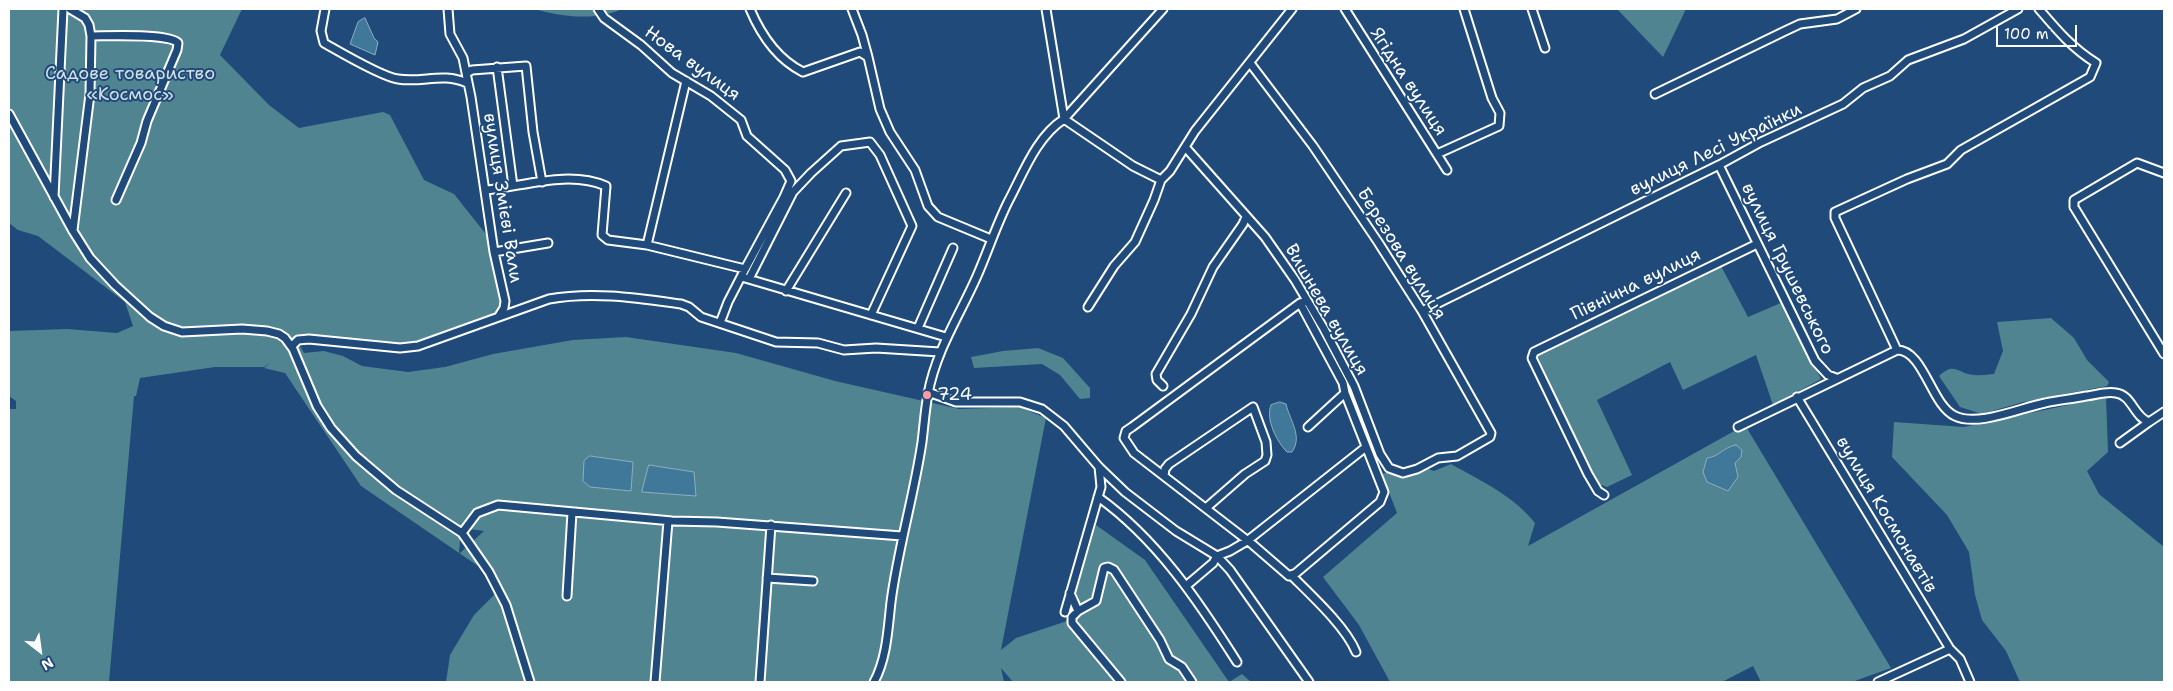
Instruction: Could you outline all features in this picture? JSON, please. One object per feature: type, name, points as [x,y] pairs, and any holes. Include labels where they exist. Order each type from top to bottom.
[{"type":"street","points":[[54,197],[63,9]]},
{"type":"street","points":[[70,9],[85,18],[89,25],[91,36],[90,94],[73,231]]},
{"type":"street","points":[[325,9],[321,31],[324,43],[395,79],[410,80],[454,77],[467,83]]},
{"type":"street","name":"вулиця Змієві Вали","points":[[448,9],[450,34],[462,58],[471,97],[494,252],[505,301],[504,308],[498,316]]},
{"type":"street","name":"Нова вулиця","points":[[598,9],[604,18],[641,45],[672,73],[711,96],[741,120],[747,136],[784,170],[790,181],[784,197],[744,269]]},
{"type":"street","points":[[750,9],[766,40],[778,55],[803,72],[860,52],[868,57]]},
{"type":"street","points":[[852,9],[862,35],[880,108],[890,132],[915,170],[928,206],[938,217],[991,239]]},
{"type":"street","points":[[1046,9],[1064,119],[1132,166],[1161,180]]},
{"type":"street","points":[[874,682],[879,674],[889,630],[891,602],[902,536],[922,442],[928,392],[946,337],[978,275],[991,239],[1042,138],[1064,119],[1163,9]]},
{"type":"street","points":[[1088,307],[1114,266],[1135,242],[1161,180],[1170,171],[1186,148],[1195,131],[1292,9]]},
{"type":"street","name":"Ягідна вулиця","points":[[1344,9],[1446,170]]},
{"type":"street","points":[[1436,154],[1499,126],[1500,113],[1492,98],[1464,9]]},
{"type":"street","points":[[1532,9],[1545,48]]},
{"type":"street","points":[[1655,94],[1800,24],[1836,19],[1856,9]]},
{"type":"street","name":"вулиця Лесі Українки","points":[[1422,311],[1719,165],[1761,142],[1843,104],[1863,88],[1890,76],[1908,60],[1964,39],[2018,9]]},
{"type":"street","points":[[1897,350],[1835,218],[1835,212],[1907,179],[1947,164],[1961,150],[2090,77],[2096,63],[2066,42],[2039,9]]},
{"type":"street","points":[[91,36],[159,37],[172,39],[178,43],[177,50],[147,121],[141,143],[116,200]]},
{"type":"street","name":"Березова вулиця","points":[[1250,63],[1344,190],[1422,311],[1491,433],[1490,437],[1457,456]]},
{"type":"street","points":[[466,73],[472,70],[526,66],[533,132],[542,182]]},
{"type":"street","points":[[498,67],[513,186]]},
{"type":"street","points":[[647,246],[686,81]]},
{"type":"street","points":[[9,114],[73,231],[102,272],[150,317],[164,326],[182,332],[242,329],[267,331],[279,334],[292,346],[317,406],[331,428],[356,456],[396,490],[462,533],[490,572],[506,605],[530,682]]},
{"type":"street","points":[[749,279],[794,192],[811,173],[841,146],[863,141],[870,142],[880,154],[912,226],[871,315]]},
{"type":"street","name":"Вишнева вулиця","points":[[1186,148],[1221,185],[1246,217],[1265,237],[1304,302],[1324,329],[1354,386],[1380,454],[1389,468],[1402,473],[1438,458],[1457,456]]},
{"type":"street","points":[[2164,173],[2137,163],[2074,200],[2074,207],[2164,354]]},
{"type":"street","name":"вулиця Грушевського","points":[[1719,165],[1814,361],[1828,375],[1836,378]]},
{"type":"street","points":[[486,190],[571,179],[594,181],[606,186],[602,235],[608,240],[647,246],[744,269],[720,323]]},
{"type":"street","points":[[786,291],[846,193]]},
{"type":"street","points":[[1163,386],[1156,380],[1156,374],[1191,314],[1213,267],[1246,217]]},
{"type":"street","points":[[494,252],[548,243]]},
{"type":"street","name":"Північна вулиця","points":[[1604,494],[1598,491],[1588,474],[1532,358],[1534,352],[1757,244]]},
{"type":"street","points":[[918,328],[953,248]]},
{"type":"street","points":[[741,277],[946,337]]},
{"type":"street","points":[[292,346],[298,340],[309,339],[400,348],[418,346],[498,316],[542,302],[568,296],[615,296],[681,304],[690,307],[701,318],[776,342],[818,343],[844,350],[876,348],[940,352]]},
{"type":"street","points":[[1291,575],[1380,502],[1384,492],[1345,393],[1343,383],[1304,302],[1126,431],[1124,438],[1134,453],[1247,540],[1289,576],[1291,575],[1322,606],[1356,652]]},
{"type":"street","points":[[1738,427],[1897,350],[1905,350],[1913,356],[1946,409],[1956,416],[1981,419],[2044,403],[2113,392],[2125,396],[2142,420],[2149,422]]},
{"type":"street","points":[[928,392],[956,402],[1020,402],[1032,404],[1053,416],[1099,467],[1125,492],[1168,526],[1217,556],[1230,570],[1309,682]]},
{"type":"street","points":[[1308,427],[1345,393]]},
{"type":"street","name":"вулиця Космонавтів","points":[[1797,397],[1950,649],[1960,659],[1970,682]]},
{"type":"street","points":[[1164,476],[1165,469],[1170,464],[1253,407],[1266,442],[1267,455],[1264,461],[1244,474],[1206,508]]},
{"type":"street","points":[[2120,443],[2164,412]]},
{"type":"street","points":[[1186,586],[1213,563],[1217,556],[1230,551],[1247,540],[1366,447]]},
{"type":"street","points":[[1065,612],[1101,487],[1099,467]]},
{"type":"street","points":[[1098,497],[1146,538],[1186,586],[1238,662]]},
{"type":"street","points":[[462,533],[477,513],[498,505],[668,521],[771,525],[902,536]]},
{"type":"street","points":[[567,596],[572,512]]},
{"type":"street","points":[[655,682],[668,521]]},
{"type":"street","points":[[760,682],[771,525]]},
{"type":"street","points":[[1121,682],[1072,622],[1072,617],[1078,611],[1096,601],[1104,568],[1108,567],[1114,570],[1160,640],[1169,659],[1182,667],[1192,682]]},
{"type":"street","points":[[767,578],[813,581]]},
{"type":"street","points":[[1070,592],[1078,611]]},
{"type":"street","points":[[1878,682],[1950,649]]},
{"type":"green space","name":"Садове товариство «Космос»","points":[[9,9],[242,9],[220,55],[269,105],[299,128],[383,112],[390,115],[424,180],[454,194],[489,238],[502,305],[498,314],[426,340],[406,345],[316,336],[294,336],[304,353],[324,351],[343,356],[362,366],[408,372],[445,367],[493,354],[573,340],[626,337],[736,353],[835,381],[959,409],[1019,407],[1046,418],[1001,650],[1016,638],[1067,621],[1096,525],[1145,560],[1229,682],[1013,682],[1001,668],[1004,682],[446,682],[450,655],[474,615],[496,593],[481,568],[459,553],[361,486],[285,373],[264,368],[270,363],[264,367],[215,367],[140,378],[136,396],[134,396],[109,682],[9,682],[9,409],[16,409],[16,401],[9,396],[9,331],[67,329],[117,333],[133,326],[125,302],[38,236],[18,230],[9,223]],"holes":[[[461,528],[484,531],[459,553]]]},
{"type":"green space","points":[[534,9],[622,9],[601,15],[567,16]]},
{"type":"green space","points":[[1617,9],[1686,9],[1663,57]]},
{"type":"green space","points":[[1721,266],[1748,317],[1783,302],[1821,379],[1773,405],[1756,355],[1683,390],[1670,362],[1597,400],[1632,475],[1607,487],[1596,483],[1538,357],[1540,351]]},
{"type":"green space","points":[[2051,318],[2074,338],[2087,360],[2109,382],[2107,386],[2023,402],[1982,414],[1960,407],[1939,376],[1949,369],[1974,375],[1994,374],[2003,351],[1997,322]]},
{"type":"green space","points":[[1038,348],[1063,358],[1090,388],[1090,398],[1080,399],[1060,375],[1042,364],[974,368],[971,357],[1003,351]]},
{"type":"green space","points":[[2106,397],[2108,452],[2087,471],[2099,494],[2164,547],[2164,682],[2020,682],[2006,651],[1982,620],[1975,595],[1969,552],[1947,515],[1892,457],[1894,422],[1964,427]]},
{"type":"green space","points":[[1745,425],[1891,668],[1852,682],[1761,682],[1753,666],[1722,682],[1390,682],[1359,625],[1323,577],[1397,513],[1382,474],[1417,465],[1434,471],[1451,464],[1507,497],[1527,513],[1535,523],[1528,546]]},
{"type":"green space","points":[[1242,674],[1251,682],[1229,682]]},
{"type":"water","points":[[365,18],[374,38],[378,42],[375,55],[350,44],[358,22]]},
{"type":"water","points":[[1280,402],[1286,404],[1295,428],[1296,440],[1292,452],[1287,452],[1283,448],[1271,423],[1271,405]]},
{"type":"water","points":[[1736,445],[1742,450],[1741,457],[1735,463],[1738,477],[1728,491],[1707,482],[1703,472],[1707,458]]},
{"type":"water","points":[[590,456],[633,462],[631,491],[590,487],[583,481],[584,461]]},
{"type":"water","points":[[649,465],[694,472],[696,496],[642,492]]},
{"type":"place","name":"724","points":[[927,395]]}]
